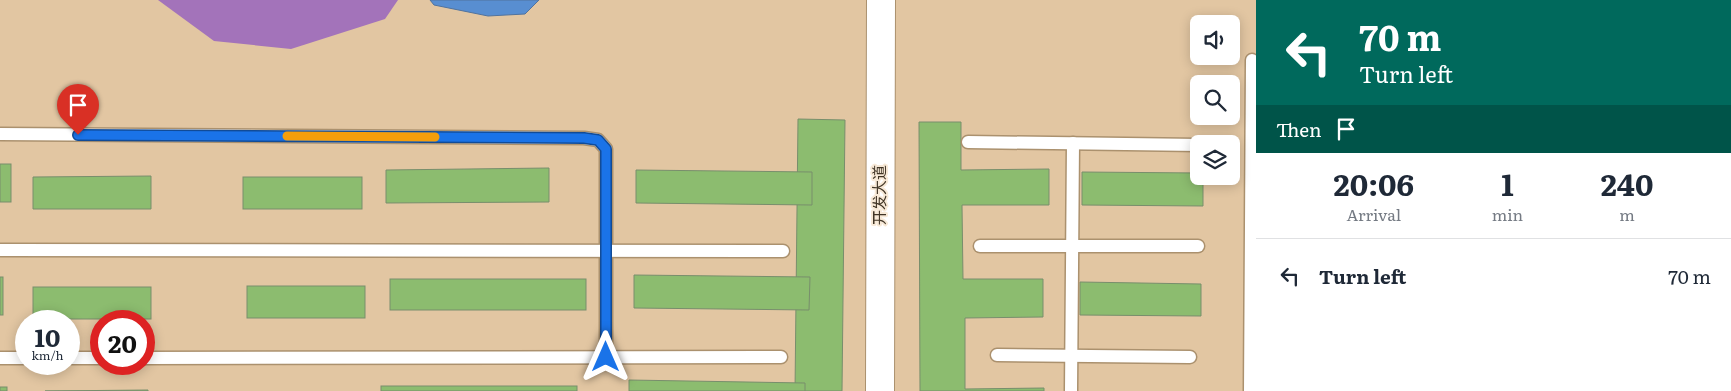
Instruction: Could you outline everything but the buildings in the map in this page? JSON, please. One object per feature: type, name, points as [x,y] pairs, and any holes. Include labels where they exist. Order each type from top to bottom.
[{"type":"street","name":"开发大道","points":[[880,391],[881,0]]},
{"type":"lane","points":[[1250,391],[1252,60]]},
{"type":"lane","points":[[0,134],[584,138],[598,140],[606,149],[606,357]]},
{"type":"lane","points":[[968,142],[1190,145]]},
{"type":"lane","points":[[1071,391],[1073,143]]},
{"type":"lane","points":[[980,246],[1198,246]]},
{"type":"lane","points":[[0,250],[783,252]]},
{"type":"lane","points":[[997,355],[1190,357]]},
{"type":"lane","points":[[155,358],[781,357]]},
{"type":"lane","points":[[0,358],[15,358]]},
{"type":"shaded area","points":[[158,0],[398,0],[385,19],[291,49],[214,41]]},
{"type":"water","points":[[430,0],[539,0],[525,14],[488,16],[434,5]]},
{"type":"slow traffic","points":[[287,136],[435,137]]},
{"type":"route","points":[[78,135],[584,138],[598,140],[606,149],[606,357]]}]
